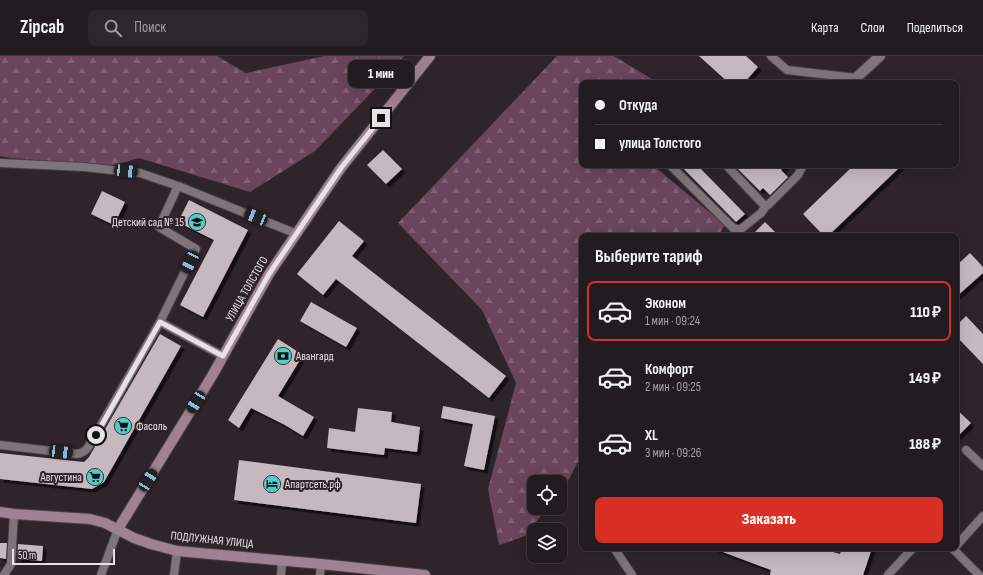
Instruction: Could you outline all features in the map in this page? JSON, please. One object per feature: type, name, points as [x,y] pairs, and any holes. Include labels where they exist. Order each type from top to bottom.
[{"type":"street","name":"УЛИЦА ТОЛСТОГО","points":[[118,529],[212,376],[269,274],[341,168],[430,56]]},
{"type":"street","points":[[852,80],[877,57]]},
{"type":"street","name":"ПОДЛУЖНАЯ УЛИЦА","points":[[0,512],[90,519],[105,523],[134,538],[177,551],[425,575]]},
{"type":"lane","points":[[771,56],[787,70],[852,80]]},
{"type":"lane","points":[[0,165],[84,167],[140,173],[178,186],[297,234]]},
{"type":"lane","points":[[673,168],[734,229],[741,229],[761,214],[766,206],[772,202],[798,175],[802,168]]},
{"type":"lane","points":[[729,168],[766,206]]},
{"type":"lane","points":[[0,445],[77,454],[86,450],[160,322],[196,250],[159,227],[178,186]]},
{"type":"lane","points":[[160,322],[223,356]]},
{"type":"lane","points":[[966,450],[983,466]]},
{"type":"lane","points":[[4,575],[11,564],[14,514]]},
{"type":"lane","points":[[959,542],[983,516]]},
{"type":"lane","points":[[101,575],[118,529]]},
{"type":"lane","points":[[174,575],[177,551]]},
{"type":"lane","points":[[616,551],[632,575]]},
{"type":"lane","points":[[888,575],[910,551]]},
{"type":"lane","points":[[956,551],[979,575]]},
{"type":"lane","points":[[281,575],[282,561]]},
{"type":"lane","points":[[320,575],[321,564]]},
{"type":"green space","points":[[0,56],[217,56],[246,73],[324,56],[404,56],[393,70],[315,151],[250,192],[139,158],[111,166],[0,156]]},
{"type":"green space","points":[[557,56],[614,56],[653,80],[579,80],[579,168],[656,168],[725,225],[720,233],[579,233],[579,460],[567,482],[567,475],[527,475],[527,515],[542,515],[535,523],[527,523],[527,533],[525,536],[499,545],[488,489],[516,383],[482,310],[398,223]]},
{"type":"building","points":[[699,56],[746,56],[758,67],[747,80],[726,80]]},
{"type":"building","points":[[383,150],[402,169],[386,184],[367,165]]},
{"type":"building","points":[[683,168],[700,168],[745,214],[736,222]]},
{"type":"building","points":[[737,168],[783,168],[781,170],[788,177],[770,195],[763,188],[760,191]]},
{"type":"building","points":[[851,168],[899,168],[831,233],[821,233],[803,214]]},
{"type":"building","points":[[102,191],[125,202],[114,225],[91,214]]},
{"type":"building","points":[[189,200],[248,230],[203,317],[180,305],[214,240],[178,222]]},
{"type":"building","points":[[339,221],[364,241],[352,256],[506,376],[489,398],[336,279],[323,295],[297,274]]},
{"type":"building","points":[[765,222],[776,233],[754,233]]},
{"type":"building","points":[[970,253],[983,267],[983,273],[959,294],[959,263]]},
{"type":"building","points":[[311,302],[357,328],[346,347],[300,321]]},
{"type":"building","points":[[966,316],[983,334],[983,364],[959,339],[959,323]]},
{"type":"building","points":[[160,334],[181,346],[104,482],[92,489],[0,479],[0,453],[84,462],[89,457]]},
{"type":"building","points":[[278,339],[303,355],[278,396],[314,417],[303,436],[251,408],[239,428],[228,420]]},
{"type":"building","points":[[443,406],[495,416],[484,470],[464,466],[473,424],[441,418]]},
{"type":"building","points":[[358,408],[392,412],[391,422],[420,427],[417,452],[385,448],[384,455],[327,448],[329,428],[355,432]]},
{"type":"building","points":[[959,412],[971,423],[959,435]]},
{"type":"building","points":[[239,460],[421,484],[416,523],[234,500]]},
{"type":"building","points":[[0,543],[7,543],[6,559],[0,558]]},
{"type":"building","points":[[18,544],[43,546],[42,561],[17,559]]},
{"type":"building","points":[[720,551],[830,551],[840,554],[841,551],[871,551],[863,575],[770,575],[771,570]]},
{"type":"place","name":"Детский сад № 15","points":[[197,222]]},
{"type":"place","name":"Авангард","points":[[283,356]]},
{"type":"place","name":"Фасоль","points":[[123,426]]},
{"type":"place","name":"Августина","points":[[95,477]]},
{"type":"place","name":"Апартсеть.рф","points":[[272,484]]},
{"type":"route","points":[[96,435],[160,322],[223,356],[269,274],[341,168],[381,118]]}]
